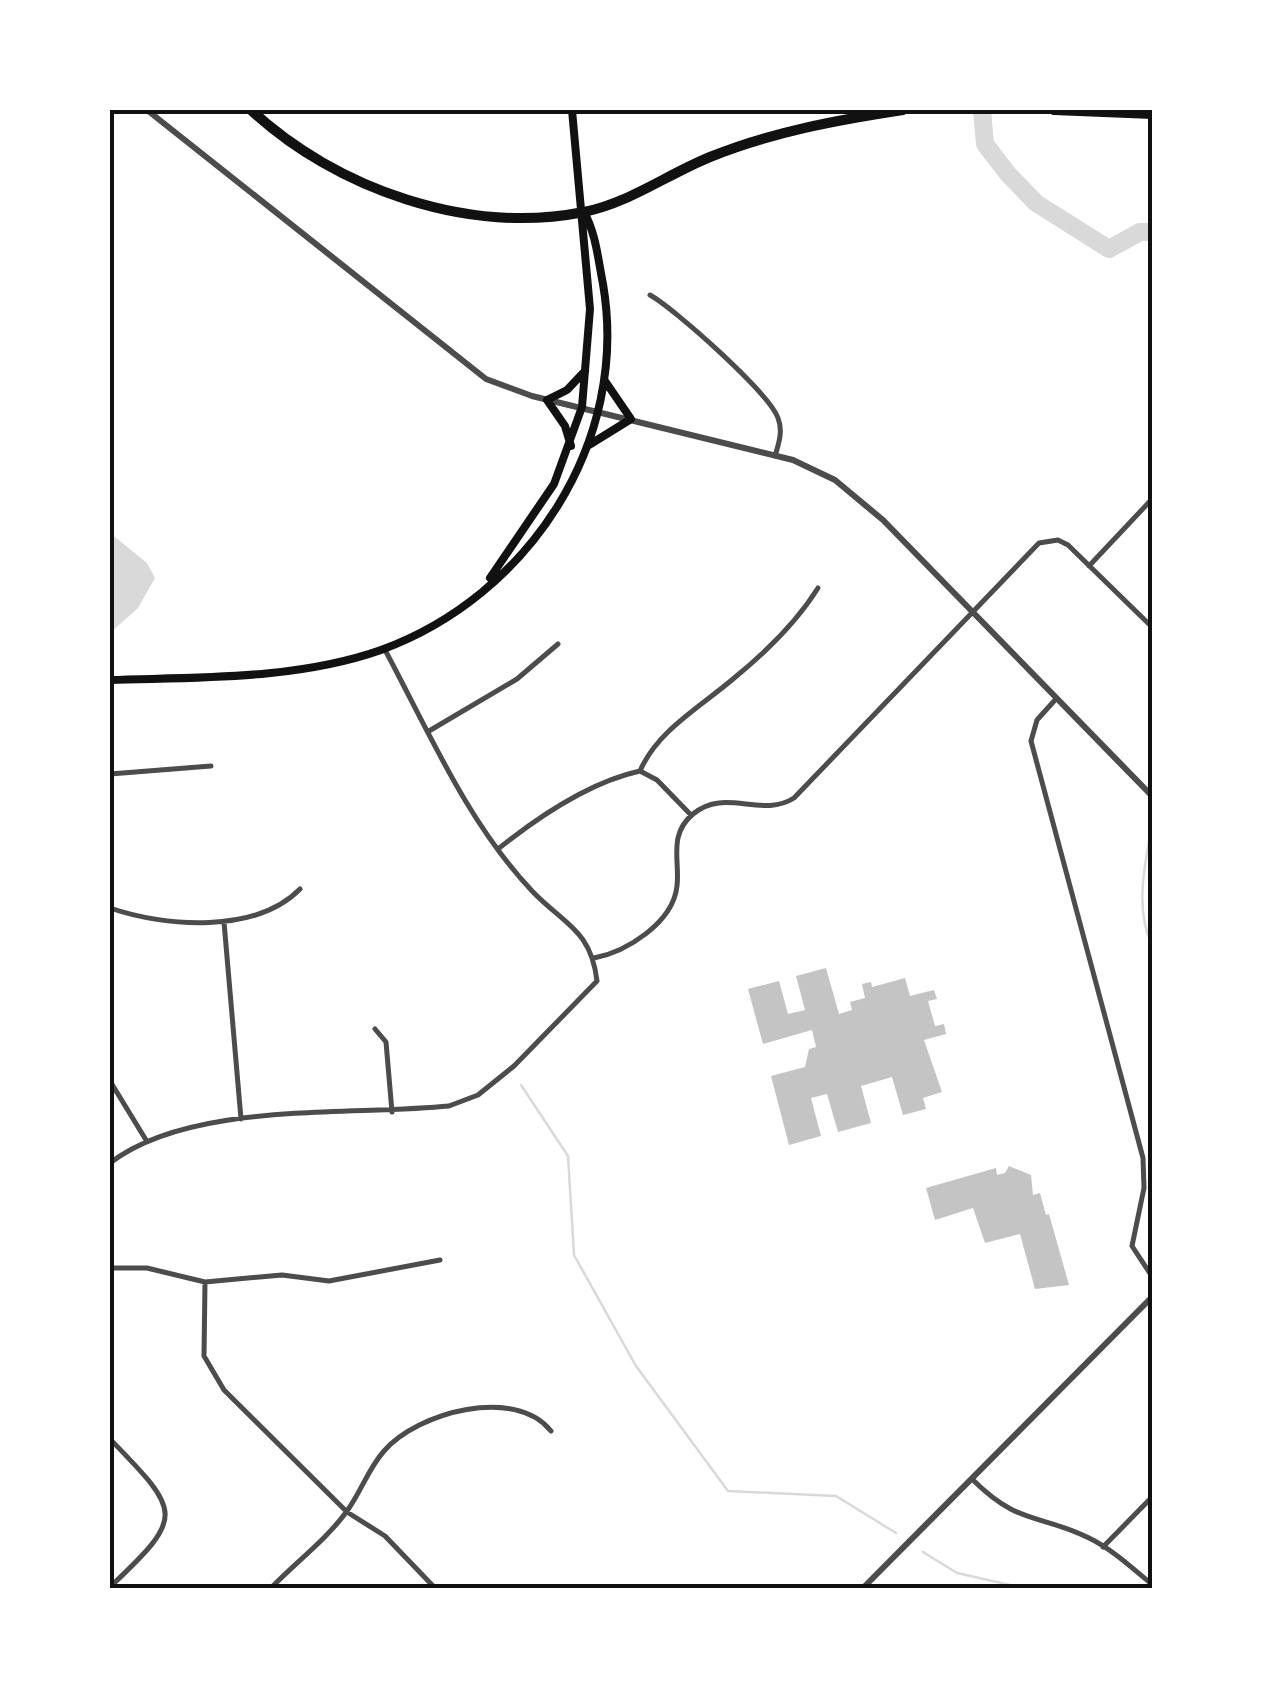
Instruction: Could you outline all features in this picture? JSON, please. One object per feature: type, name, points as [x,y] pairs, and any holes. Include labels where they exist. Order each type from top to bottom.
[{"type":"highway","points":[[251,110],[305,151],[348,176],[414,202],[513,217],[584,212],[748,143],[832,121],[902,110]]},
{"type":"highway","points":[[1054,110],[1153,114]]},
{"type":"main road","points":[[482,589],[535,518],[571,446],[582,408],[590,309],[572,110]]},
{"type":"main road","points":[[110,680],[286,671],[323,666],[384,648],[450,613],[482,589],[544,530],[576,479],[600,412],[605,381],[605,296],[593,228],[584,212]]},
{"type":"main road","points":[[571,446],[565,426],[548,400],[570,387],[588,368]]},
{"type":"main road","points":[[587,446],[631,419],[605,381]]},
{"type":"street","points":[[147,110],[464,366],[504,387],[548,400],[816,468],[860,498],[1151,794]]},
{"type":"street","points":[[650,294],[675,310],[774,410],[782,436],[775,456]]},
{"type":"street","points":[[1089,566],[1153,498]]},
{"type":"street","points":[[594,958],[632,945],[673,902],[678,882],[675,846],[691,815],[718,802],[770,807],[794,798],[1039,543],[1058,540],[1153,628]]},
{"type":"street","points":[[640,771],[650,748],[738,676],[801,614],[818,588]]},
{"type":"street","points":[[429,730],[505,687],[558,644]]},
{"type":"street","points":[[110,1163],[146,1140],[178,1129],[241,1119],[449,1106],[478,1095],[597,982],[594,958],[584,938],[533,892],[497,849],[384,648]]},
{"type":"street","points":[[1055,700],[1037,720],[1031,741],[1143,1158],[1144,1188],[1132,1246],[1153,1278]]},
{"type":"street","points":[[110,774],[211,766]]},
{"type":"street","points":[[497,849],[527,825],[617,776],[640,771],[657,780],[691,815]]},
{"type":"street","points":[[110,908],[165,920],[224,921],[269,912],[300,889]]},
{"type":"street","points":[[224,921],[241,1119]]},
{"type":"street","points":[[374,1029],[386,1042],[392,1112]]},
{"type":"street","points":[[110,1082],[146,1140]]},
{"type":"street","points":[[110,1268],[147,1268],[205,1282],[282,1275],[329,1281],[440,1260]]},
{"type":"street","points":[[205,1282],[204,1356],[224,1390],[347,1512],[385,1536],[435,1588]]},
{"type":"street","points":[[863,1588],[1153,1296]]},
{"type":"street","points":[[270,1588],[347,1512],[385,1450],[417,1428],[464,1409],[510,1409],[538,1415],[551,1431]]},
{"type":"street","points":[[110,1439],[155,1486],[165,1504],[167,1526],[156,1543],[110,1587]]},
{"type":"street","points":[[970,1477],[996,1503],[1024,1518],[1090,1538],[1153,1585]]},
{"type":"street","points":[[1104,1547],[1153,1496]]},
{"type":"shaded area","points":[[110,533],[147,563],[155,578],[138,608],[110,633]]},
{"type":"building","points":[[826,968],[839,1014],[852,1010],[850,1002],[865,998],[862,984],[871,982],[872,987],[905,978],[910,996],[934,990],[937,999],[928,1001],[935,1026],[944,1024],[946,1034],[924,1040],[942,1092],[923,1098],[926,1109],[903,1115],[892,1077],[861,1086],[871,1123],[838,1132],[827,1094],[811,1098],[821,1136],[789,1145],[771,1076],[805,1067],[809,1049],[816,1047],[812,1030],[763,1044],[748,989],[779,981],[788,1014],[805,1010],[796,976]]},
{"type":"building","points":[[1009,1166],[1031,1175],[1033,1195],[1040,1193],[1046,1215],[1049,1214],[1069,1285],[1035,1289],[1020,1234],[985,1243],[973,1208],[935,1220],[926,1188],[996,1168],[997,1175],[1005,1173]]},
{"type":"waterway","points":[[982,110],[985,144],[1036,203],[1109,249],[1140,232],[1153,232]]},
{"type":"waterway","points":[[1153,820],[1142,900],[1153,946]]},
{"type":"waterway","points":[[521,1085],[568,1156],[574,1255],[636,1366],[728,1491],[836,1496],[896,1533]]},
{"type":"waterway","points":[[923,1552],[957,1573],[1024,1588]]}]
